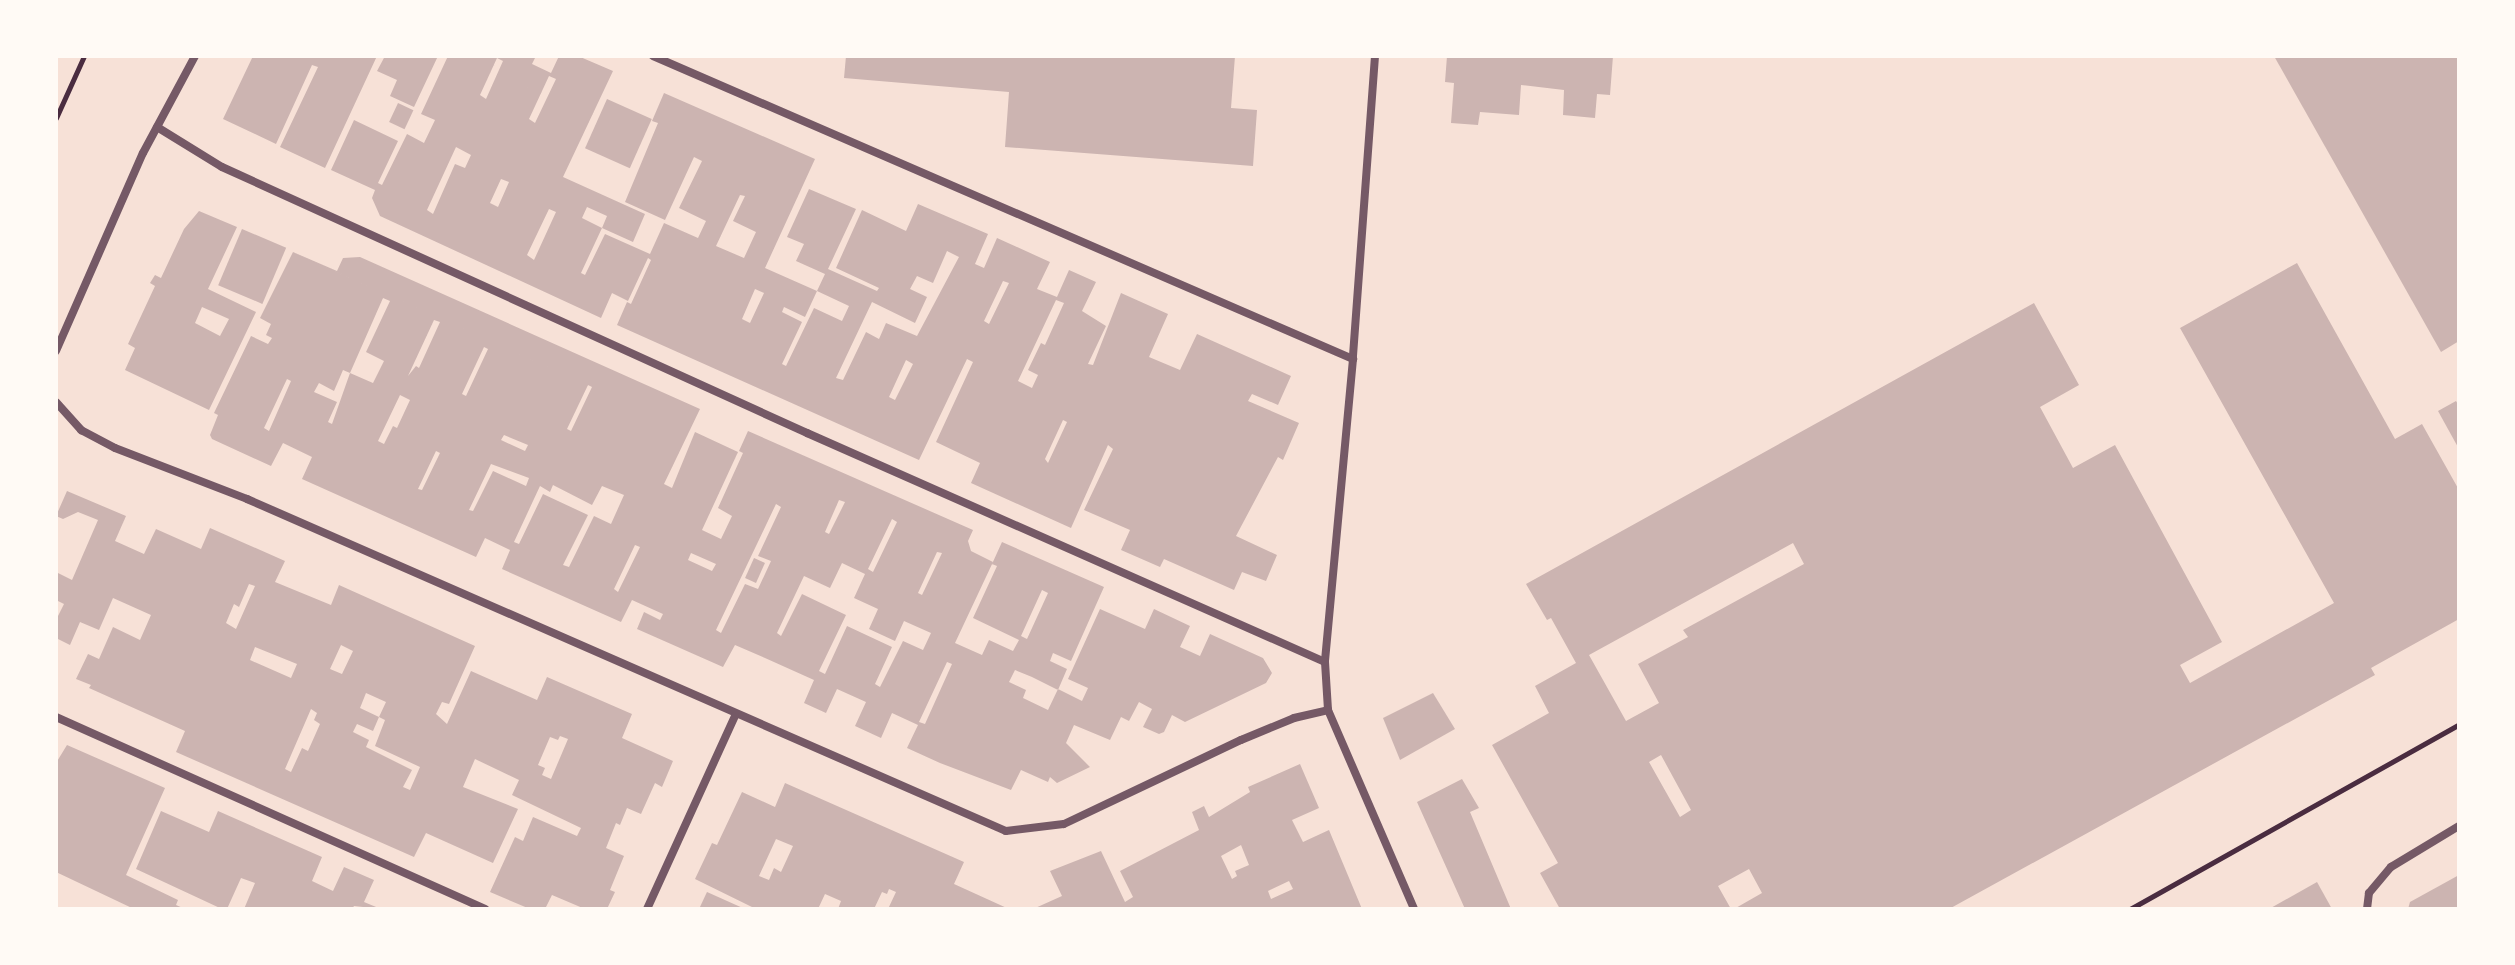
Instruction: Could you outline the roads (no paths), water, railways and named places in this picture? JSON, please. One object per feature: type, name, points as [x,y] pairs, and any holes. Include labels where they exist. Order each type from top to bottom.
[{"type":"street","points":[[56,351],[157,127],[195,56]]},
{"type":"street","points":[[653,56],[1353,359]]},
{"type":"street","points":[[1375,56],[1353,359],[1325,662],[1328,710],[1414,909]]},
{"type":"street","points":[[157,127],[222,167],[792,426],[1325,662]]},
{"type":"street","points":[[56,402],[81,430],[115,448],[247,499],[735,716],[1006,831],[1023,832],[1064,824],[1241,740],[1294,718],[1328,710]]},
{"type":"street","points":[[647,909],[735,716]]},
{"type":"street","points":[[56,717],[485,909]]},
{"type":"street","points":[[2367,909],[2369,893],[2391,867],[2459,826]]}]
